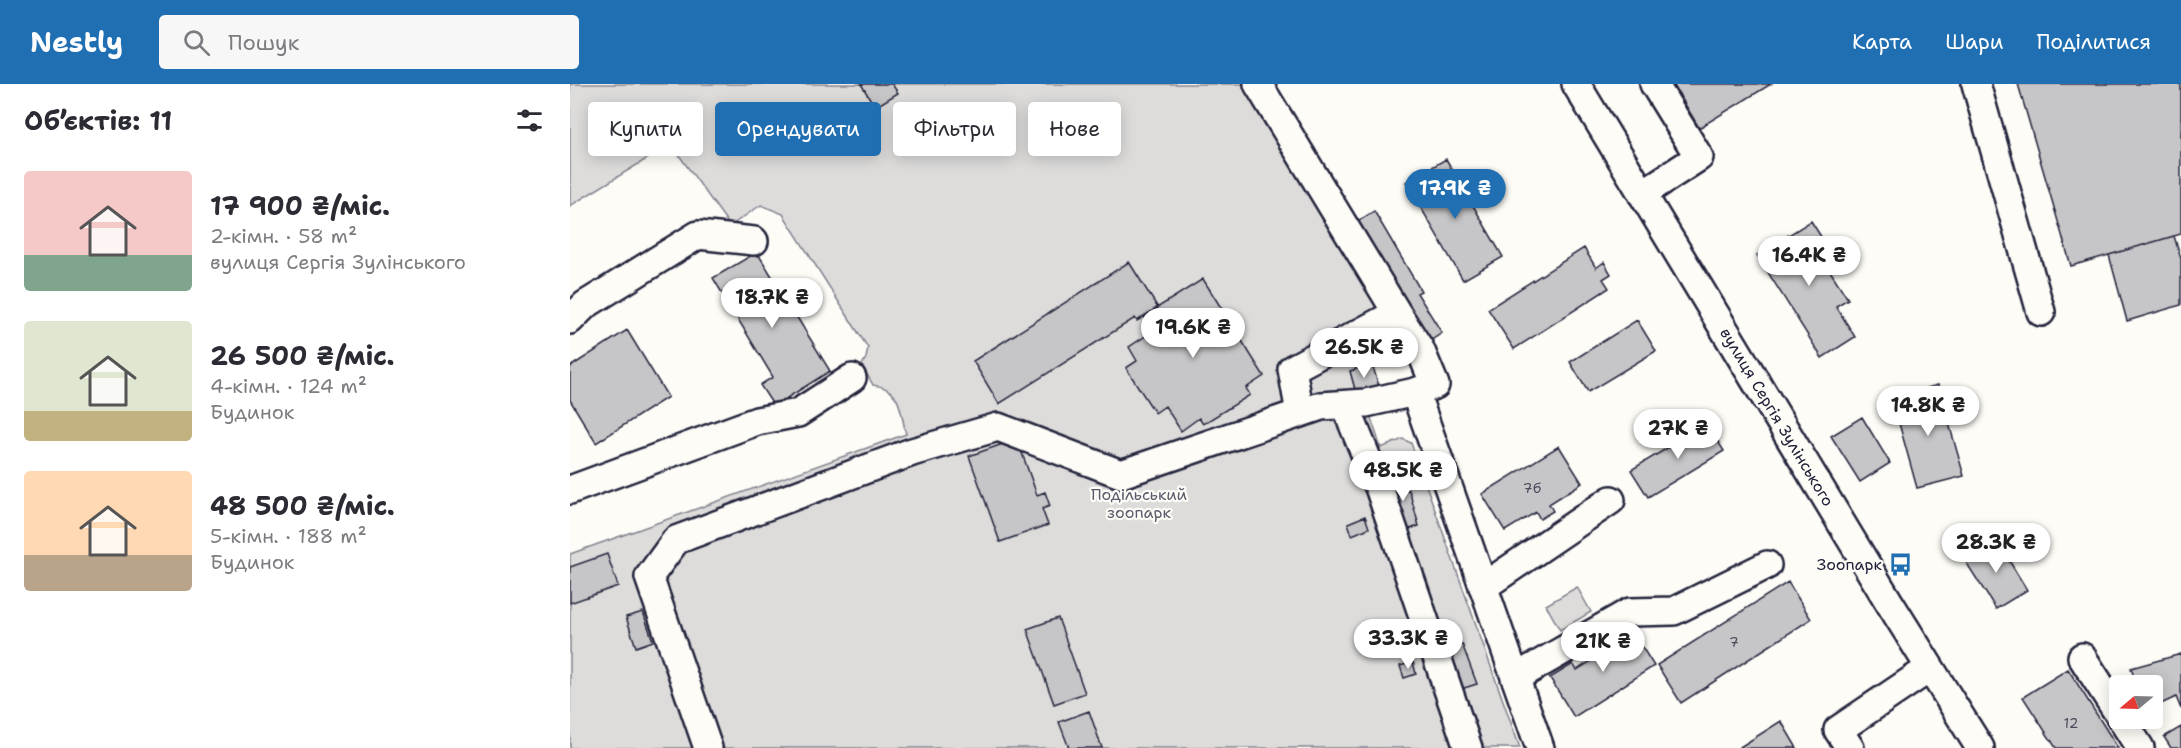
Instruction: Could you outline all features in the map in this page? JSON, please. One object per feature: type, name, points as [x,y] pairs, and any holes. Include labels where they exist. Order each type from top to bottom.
[{"type":"street","points":[[708,748],[649,577],[676,540],[912,452],[998,427],[1121,474],[1321,406],[1366,403],[1415,393],[1435,386],[1420,349],[1258,84]]},
{"type":"street","name":"вулиця Сергія Зулінського","points":[[1576,84],[1980,748]]},
{"type":"street","points":[[1642,194],[1699,157],[1654,84]]},
{"type":"street","points":[[1976,84],[2041,312]]},
{"type":"street","points":[[570,320],[585,304],[698,235],[754,241]]},
{"type":"street","points":[[1300,413],[1292,369],[1397,313]]},
{"type":"street","points":[[570,490],[757,421],[798,413],[852,378]]},
{"type":"street","points":[[1415,393],[1540,748]]},
{"type":"street","points":[[1345,405],[1380,490],[1468,748]]},
{"type":"street","points":[[1483,587],[1611,500]]},
{"type":"street","points":[[1515,678],[1630,612],[1674,611],[1767,565]]},
{"type":"street","points":[[2082,657],[2109,700]]},
{"type":"street","points":[[1850,748],[1838,730],[1930,668]]},
{"type":"street","points":[[2128,729],[2140,748]]},
{"type":"green space","name":"Подільський зоопарк","points":[[570,84],[1274,84],[1420,349],[1350,371],[1356,392],[1362,391],[1381,448],[1403,439],[1411,443],[1520,748],[570,748],[570,554],[906,434],[901,409],[895,396],[882,387],[873,385],[862,365],[868,348],[783,214],[761,205],[730,226],[680,156],[703,156],[703,102],[588,102],[588,156],[651,156],[570,206]]},
{"type":"green space","points":[[1577,587],[1591,612],[1560,630],[1546,605]]},
{"type":"building","points":[[861,84],[892,84],[898,93],[881,103],[872,102]]},
{"type":"building","points":[[1673,84],[1771,84],[1699,128]]},
{"type":"building","points":[[2018,84],[2181,84],[2181,234],[2071,266]]},
{"type":"building","points":[[1446,159],[1503,257],[1463,280],[1406,182]]},
{"type":"building","points":[[1374,211],[1421,291],[1417,293],[1442,333],[1430,341],[1357,222]]},
{"type":"building","points":[[1811,221],[1834,257],[1825,263],[1848,299],[1836,306],[1855,337],[1822,358],[1757,255]]},
{"type":"building","points":[[2174,236],[2181,259],[2181,305],[2127,321],[2109,255]]},
{"type":"building","points":[[1584,248],[1596,268],[1604,262],[1611,274],[1603,279],[1609,288],[1514,349],[1488,309]]},
{"type":"building","points":[[757,252],[830,371],[775,408],[760,385],[773,377],[713,278]]},
{"type":"building","points":[[1129,262],[1158,308],[1137,321],[1135,318],[999,404],[973,361]]},
{"type":"building","points":[[1203,279],[1264,376],[1246,388],[1250,395],[1203,424],[1199,418],[1181,431],[1165,406],[1155,413],[1126,368],[1137,361],[1129,347],[1153,331],[1144,316]]},
{"type":"building","points":[[1637,320],[1656,351],[1588,392],[1570,362]]},
{"type":"building","points":[[627,330],[668,397],[596,443],[570,400],[570,367]]},
{"type":"building","points":[[1372,364],[1379,386],[1356,393],[1350,371]]},
{"type":"building","points":[[1938,385],[1964,476],[1917,488],[1892,398]]},
{"type":"building","points":[[1862,417],[1890,463],[1860,482],[1831,436]]},
{"type":"building","points":[[1707,424],[1724,451],[1648,497],[1631,470]]},
{"type":"building","points":[[1017,439],[1037,495],[1045,492],[1050,506],[1042,509],[1048,525],[1000,542],[969,456]]},
{"type":"building","points":[[1559,446],[1582,483],[1549,504],[1553,511],[1540,519],[1536,512],[1505,531],[1482,494]]},
{"type":"building","points":[[1401,473],[1407,490],[1409,490],[1419,526],[1404,531],[1386,478]]},
{"type":"building","points":[[1365,516],[1369,528],[1352,535],[1348,523]]},
{"type":"building","points":[[1996,539],[2027,590],[1996,609],[1964,559]]},
{"type":"building","points":[[607,554],[618,586],[570,603],[570,567]]},
{"type":"building","points":[[1788,582],[1811,619],[1681,703],[1657,665]]},
{"type":"building","points":[[643,612],[653,641],[636,647],[626,617]]},
{"type":"building","points":[[1058,618],[1085,693],[1054,704],[1027,629]]},
{"type":"building","points":[[1630,628],[1654,666],[1574,717],[1550,678],[1573,664],[1577,670],[1610,649],[1606,643]]},
{"type":"building","points":[[1462,644],[1477,684],[1461,689],[1446,650]]},
{"type":"building","points":[[2181,654],[2181,709],[2176,697],[2163,703],[2163,675],[2133,675],[2131,668]]},
{"type":"building","points":[[1413,662],[1416,674],[1404,678],[1400,666]]},
{"type":"building","points":[[2068,669],[2118,748],[2056,748],[2023,697]]},
{"type":"building","points":[[1089,711],[1102,748],[1069,748],[1059,722]]},
{"type":"building","points":[[1781,721],[1797,748],[1740,748],[1740,747]]},
{"type":"building","points":[[2181,727],[2181,748],[2171,748],[2164,737]]},
{"type":"place","name":"Зоопарк","points":[[1900,564]]}]
